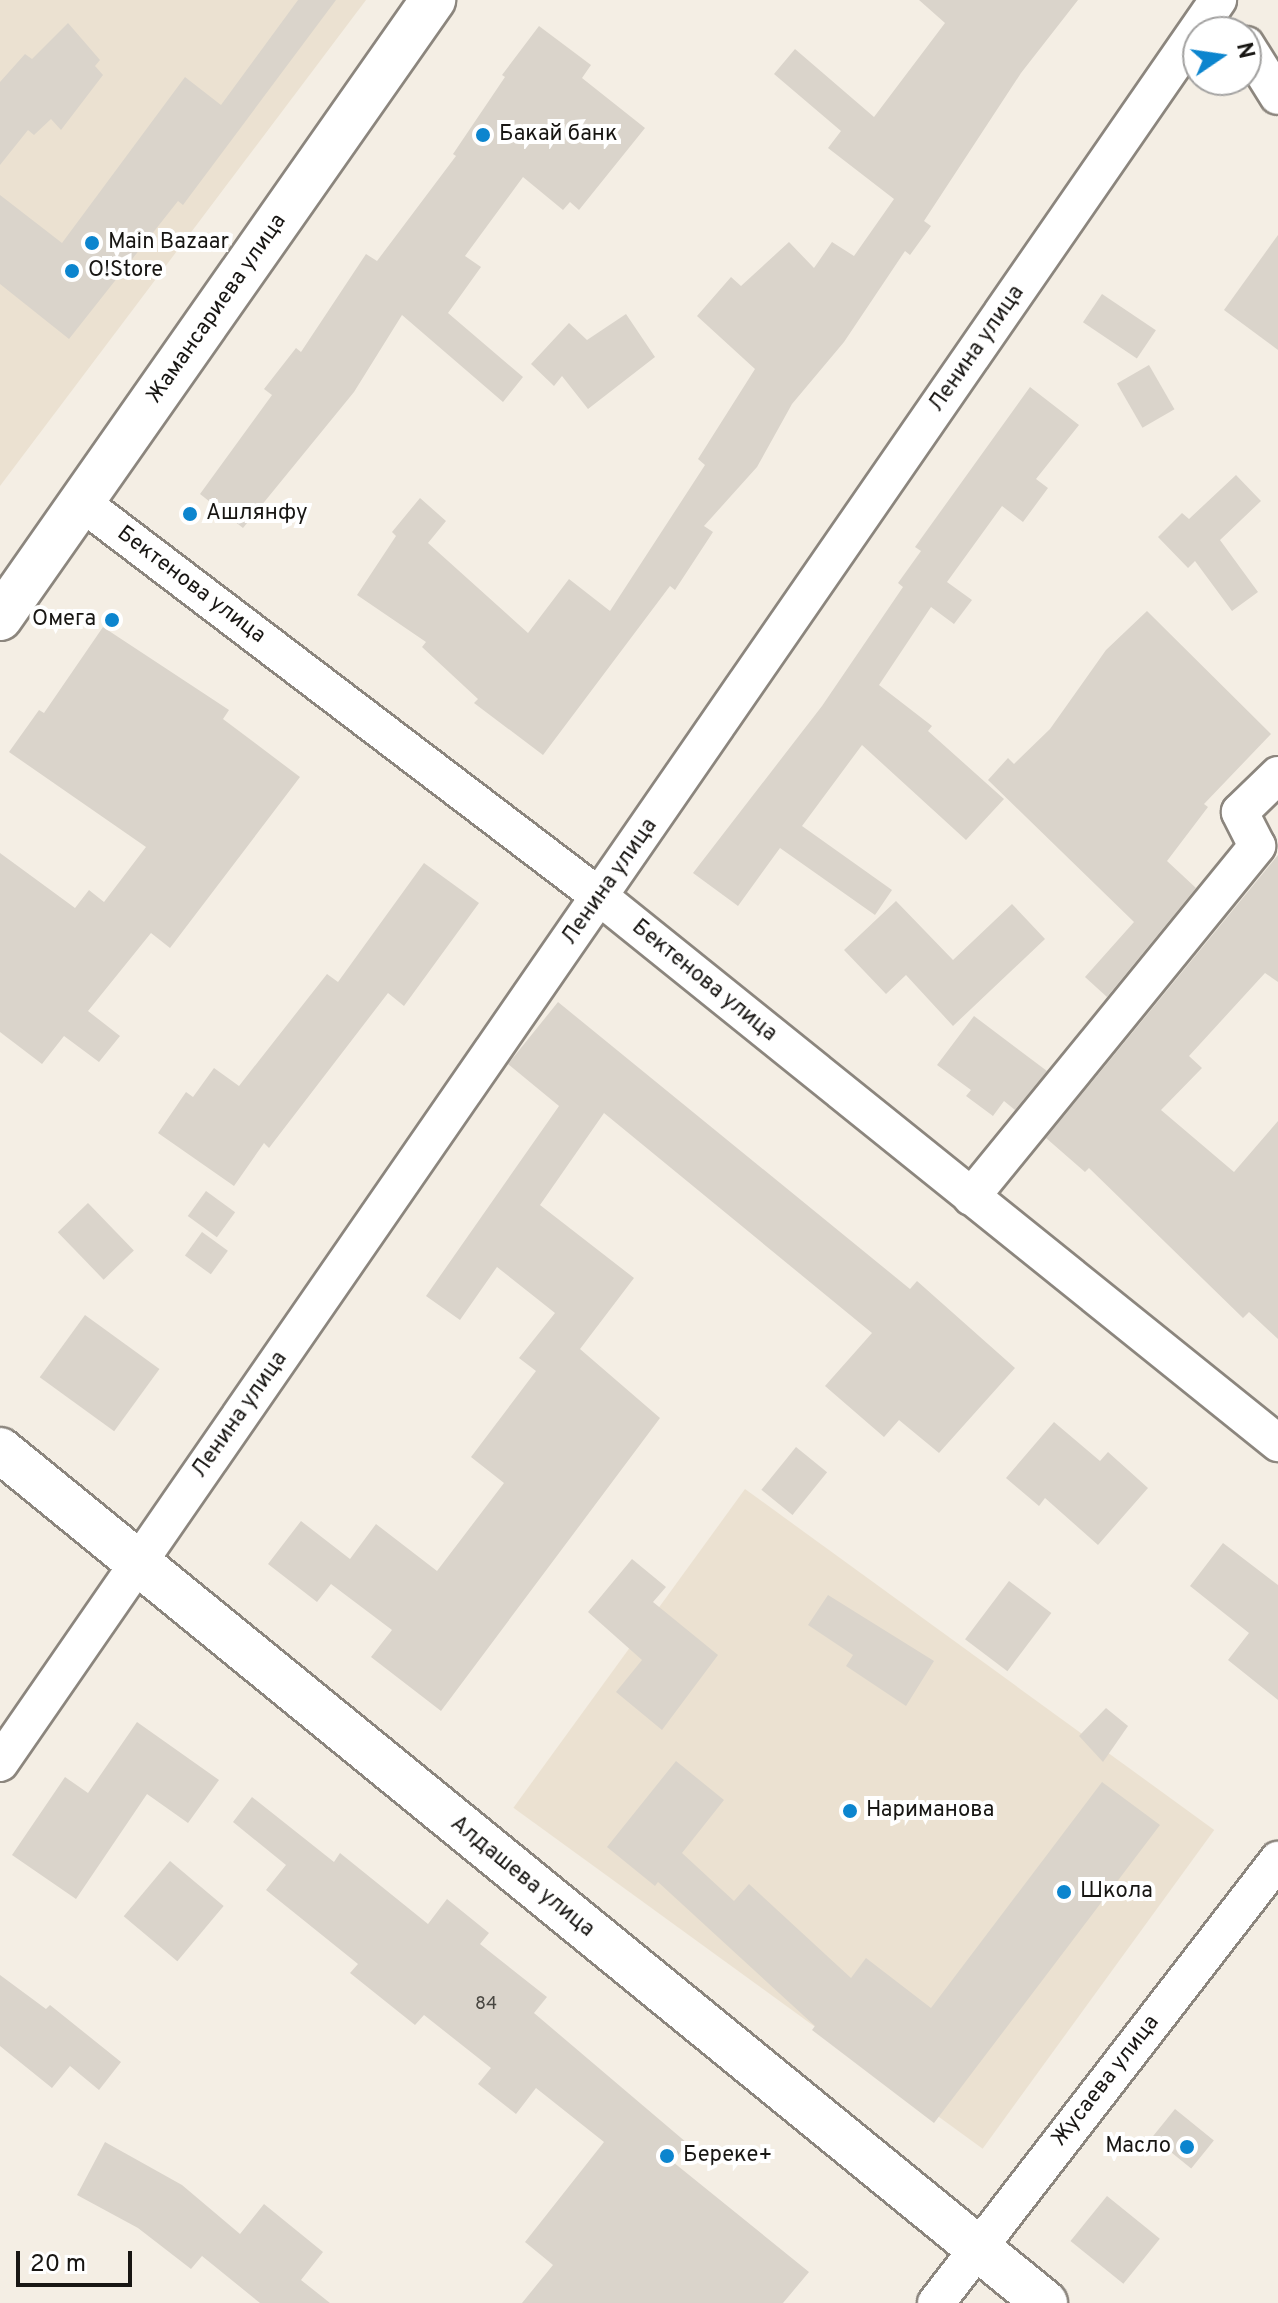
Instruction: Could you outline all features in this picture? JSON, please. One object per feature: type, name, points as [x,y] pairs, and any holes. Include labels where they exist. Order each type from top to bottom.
[{"type":"street","name":"Жамансариева улица","points":[[0,618],[433,0]]},
{"type":"street","name":"Ленина улица","points":[[0,1763],[1218,0]]},
{"type":"street","points":[[1262,70],[1278,96]]},
{"type":"street","name":"Бектенова улица","points":[[81,502],[600,897],[1278,1443]]},
{"type":"street","points":[[971,1197],[1257,846],[1240,812],[1278,775]]},
{"type":"street","name":"Алдашева улица","points":[[0,1450],[1045,2303]]},
{"type":"street","name":"Жусаева улица","points":[[936,2303],[1278,1860]]},
{"type":"shaded area","name":"Main Bazaar","points":[[0,0],[366,0],[0,486]]},
{"type":"shaded area","name":"Нариманова","points":[[745,1489],[1214,1830],[983,2149],[513,1808]]},
{"type":"building","points":[[298,0],[336,0],[183,205],[178,201],[69,339],[0,284],[0,195],[62,243],[185,77],[221,105]]},
{"type":"building","points":[[919,0],[1078,0],[1021,73],[924,221],[931,226],[910,255],[905,251],[844,342],[792,404],[757,467],[704,526],[713,532],[675,590],[670,586],[543,755],[474,703],[478,699],[422,647],[426,642],[357,595],[396,536],[392,532],[420,498],[446,521],[428,543],[528,633],[569,579],[610,611],[705,465],[698,459],[755,369],[697,316],[731,277],[741,286],[789,242],[814,268],[832,242],[854,256],[894,199],[828,148],[841,131],[774,74],[795,49],[874,117],[945,23]]},
{"type":"building","points":[[68,23],[100,60],[95,66],[103,75],[61,130],[51,119],[34,135],[28,130],[0,165],[0,82],[25,54],[32,59]]},
{"type":"building","points":[[539,26],[591,65],[582,78],[645,128],[579,210],[570,202],[563,210],[523,177],[465,256],[481,267],[448,313],[523,377],[503,402],[402,315],[354,392],[243,528],[200,494],[272,395],[264,389],[296,348],[301,352],[366,254],[377,261],[456,156],[453,154],[505,77],[502,75]]},
{"type":"building","points":[[1278,235],[1278,350],[1224,310]]},
{"type":"building","points":[[1102,294],[1156,330],[1137,359],[1083,322]]},
{"type":"building","points":[[626,314],[655,357],[588,409],[562,376],[554,386],[531,364],[569,323],[587,340]]},
{"type":"building","points":[[1149,365],[1174,409],[1142,428],[1117,384]]},
{"type":"building","points":[[1030,387],[1079,425],[1036,479],[1048,488],[1023,522],[1002,506],[947,582],[972,600],[954,624],[931,607],[879,685],[932,726],[928,731],[1004,799],[966,840],[862,745],[802,826],[892,890],[875,915],[780,848],[738,906],[693,873],[822,706],[903,587],[898,583],[921,551],[915,547]]},
{"type":"building","points":[[1236,475],[1261,501],[1220,540],[1258,592],[1232,611],[1195,561],[1188,568],[1158,537],[1182,513],[1189,519]]},
{"type":"building","points":[[1147,611],[1271,734],[1204,804],[1208,807],[1167,861],[1196,888],[1107,997],[1085,977],[1134,922],[988,780],[1008,758],[1014,764],[1050,729],[1106,650]]},
{"type":"building","points":[[103,627],[229,710],[223,719],[300,777],[170,948],[151,933],[88,1011],[120,1036],[99,1062],[64,1036],[42,1064],[0,1032],[0,853],[75,908],[89,890],[104,902],[146,847],[9,752],[39,710],[44,713]]},
{"type":"building","points":[[1278,855],[1278,982],[1265,973],[1189,1056],[1202,1068],[1161,1110],[1234,1172],[1278,1121],[1278,1339],[1249,1312],[1243,1318],[1089,1168],[1085,1172],[1046,1138]]},
{"type":"building","points":[[424,863],[479,903],[404,1006],[388,993],[269,1148],[264,1143],[234,1186],[158,1133],[186,1092],[193,1097],[214,1068],[239,1086],[327,974],[338,982]]},
{"type":"building","points":[[896,901],[953,960],[1012,904],[1045,939],[953,1026],[906,975],[886,994],[844,950]]},
{"type":"building","points":[[558,1002],[910,1289],[917,1281],[1015,1368],[939,1453],[899,1420],[884,1437],[825,1386],[872,1333],[604,1113],[540,1205],[634,1278],[580,1349],[660,1418],[441,1711],[371,1657],[392,1630],[331,1584],[317,1602],[268,1564],[301,1521],[350,1559],[376,1524],[437,1571],[504,1483],[471,1457],[536,1371],[519,1358],[555,1313],[497,1267],[460,1320],[426,1296],[559,1106],[508,1064]]},
{"type":"building","points":[[974,1016],[1047,1071],[1015,1110],[1004,1101],[993,1116],[966,1096],[971,1090],[937,1065]]},
{"type":"building","points":[[206,1191],[235,1212],[217,1237],[188,1216]]},
{"type":"building","points":[[88,1203],[134,1250],[104,1280],[58,1232]]},
{"type":"building","points":[[202,1232],[228,1251],[211,1274],[185,1255]]},
{"type":"building","points":[[85,1315],[159,1369],[114,1431],[40,1377]]},
{"type":"building","points":[[1054,1422],[1100,1461],[1108,1452],[1148,1488],[1098,1545],[1045,1498],[1039,1506],[1006,1478]]},
{"type":"building","points":[[796,1447],[827,1472],[792,1515],[761,1490]]},
{"type":"building","points":[[1223,1543],[1278,1585],[1278,1700],[1228,1660],[1249,1633],[1190,1586]]},
{"type":"building","points":[[632,1559],[666,1587],[653,1602],[718,1655],[662,1730],[616,1692],[642,1660],[588,1612]]},
{"type":"building","points":[[1009,1581],[1051,1613],[1007,1671],[965,1639]]},
{"type":"building","points":[[828,1595],[934,1661],[906,1706],[846,1666],[853,1655],[808,1625]]},
{"type":"building","points":[[1106,1708],[1128,1726],[1103,1762],[1079,1736]]},
{"type":"building","points":[[137,1722],[219,1780],[188,1823],[147,1794],[76,1899],[12,1855],[65,1777],[88,1793]]},
{"type":"building","name":"Школа","points":[[676,1761],[724,1800],[682,1853],[734,1901],[749,1884],[851,1978],[866,1958],[931,2008],[1102,1782],[1160,1825],[934,2123],[812,2030],[815,2026],[658,1882],[655,1886],[607,1847]]},
{"type":"building","points":[[252,1797],[334,1862],[340,1853],[428,1924],[447,1899],[489,1933],[480,1944],[547,1997],[534,2013],[687,2143],[673,2162],[809,2272],[783,2303],[522,2303],[553,2265],[525,2242],[604,2142],[536,2088],[516,2114],[478,2084],[491,2068],[424,2015],[415,2025],[350,1973],[358,1964],[266,1890],[286,1865],[233,1822]]},
{"type":"building","points":[[170,1861],[224,1906],[177,1961],[124,1916]]},
{"type":"building","points":[[0,1975],[46,2009],[50,2005],[121,2062],[99,2090],[70,2066],[52,2088],[0,2046]]},
{"type":"building","name":"Масло","points":[[1175,2109],[1214,2140],[1191,2168],[1152,2137]]},
{"type":"building","points":[[105,2142],[182,2185],[240,2234],[264,2204],[323,2252],[301,2280],[330,2303],[260,2303],[202,2256],[191,2269],[138,2228],[77,2195]]},
{"type":"building","points":[[1107,2196],[1160,2239],[1123,2284],[1070,2241]]},
{"type":"place","name":"Бакай банк","points":[[483,135]]},
{"type":"place","name":"Main Bazaar","points":[[92,243]]},
{"type":"place","name":"O!Store","points":[[72,271]]},
{"type":"place","name":"Ашлянфу","points":[[190,514]]},
{"type":"place","name":"Омега","points":[[112,620]]},
{"type":"place","name":"Нариманова","points":[[850,1811]]},
{"type":"place","name":"Школа","points":[[1064,1892]]},
{"type":"place","name":"Масло","points":[[1187,2147]]},
{"type":"place","name":"Береке+","points":[[667,2156]]}]
